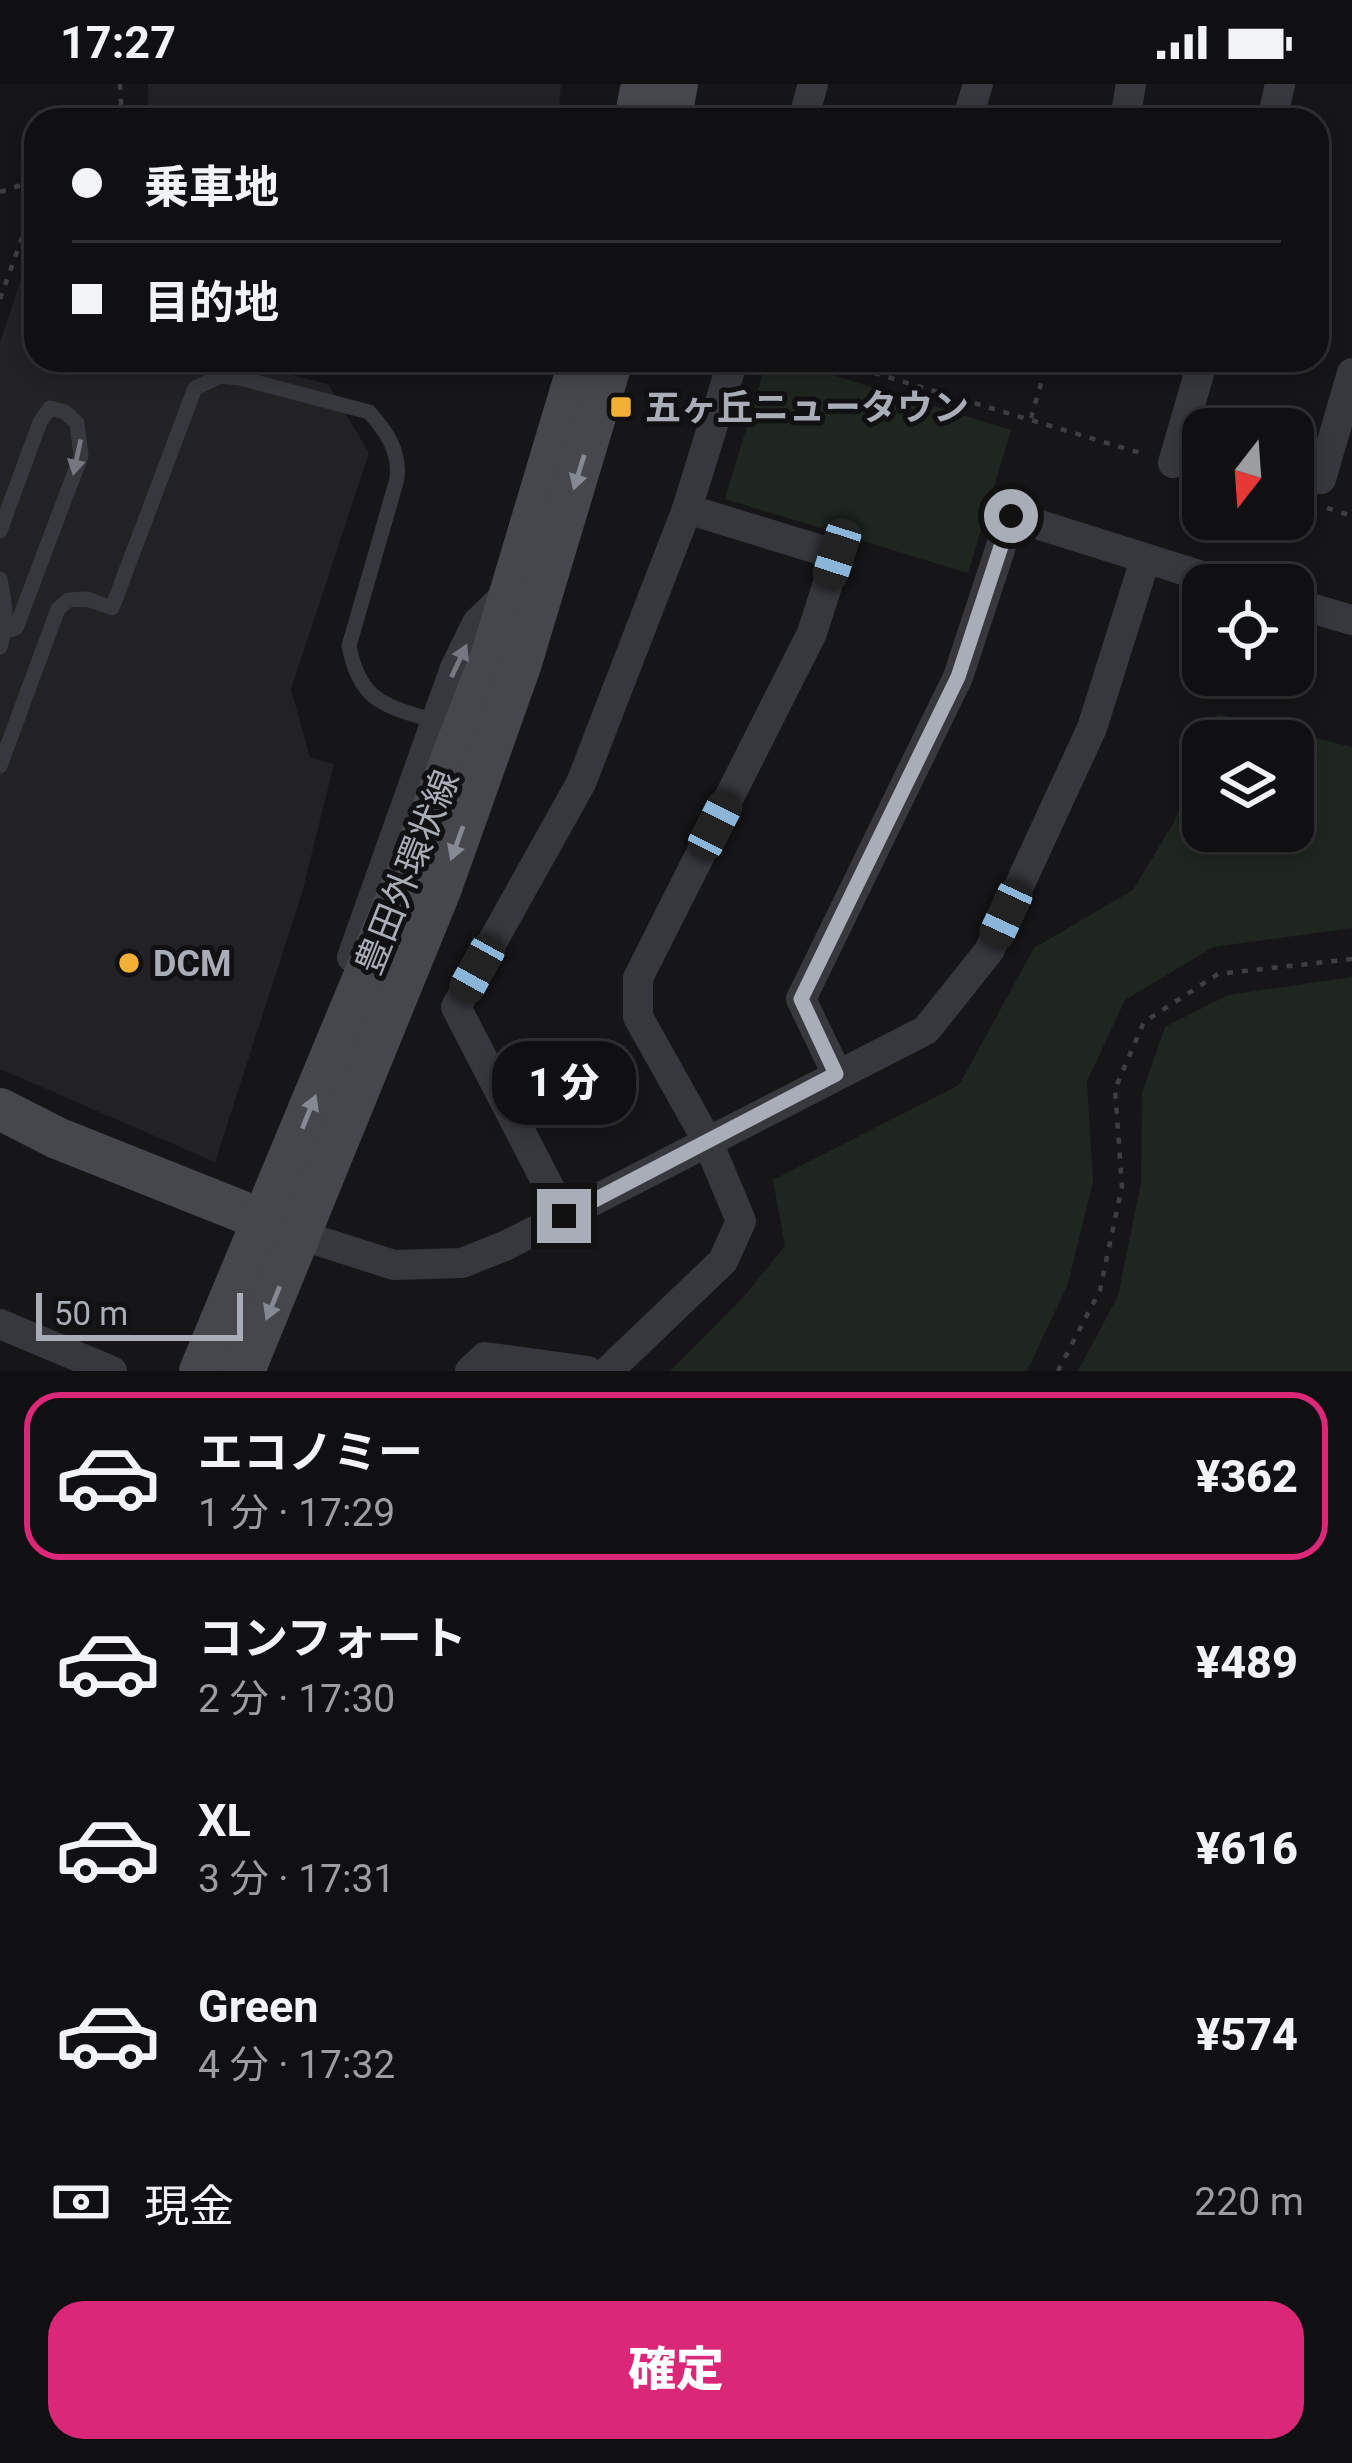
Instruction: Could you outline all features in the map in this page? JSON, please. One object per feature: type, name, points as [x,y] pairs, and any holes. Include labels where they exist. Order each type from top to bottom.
[{"type":"street","name":"豊田外環状線","points":[[244,1371],[282,1227],[351,1010],[453,757],[511,590],[576,372]]},
{"type":"street","name":"豊田外環状線","points":[[200,1371],[282,1227],[441,888],[506,708],[608,372]]},
{"type":"street","points":[[564,1216],[456,1006],[581,783],[687,509],[729,372]]},
{"type":"street","points":[[1193,408],[1201,372]]},
{"type":"street","points":[[1314,477],[1321,479],[1352,373]]},
{"type":"street","points":[[608,1371],[723,1261],[741,1221],[708,1142],[638,1017],[638,978],[812,633],[837,554],[687,509]]},
{"type":"street","points":[[836,1074],[801,999],[958,677],[1011,516],[1182,571]]},
{"type":"street","points":[[0,1109],[57,1138],[282,1227],[394,1265],[461,1263],[564,1216],[926,1030],[989,951],[1092,728],[1145,560]]},
{"type":"street","points":[[351,1010],[349,965],[434,721],[477,623],[511,590]]},
{"type":"street","points":[[1314,609],[1352,620]]},
{"type":"street","points":[[0,1324],[112,1371]]},
{"type":"street","points":[[470,1371],[485,1357],[588,1371]]},
{"type":"lane","points":[[0,766],[58,609],[68,600],[87,599],[112,608],[195,388],[221,376],[369,412],[382,427],[394,447],[397,479],[349,646],[355,673],[369,695],[389,707],[434,721]]},
{"type":"lane","points":[[0,531],[40,422],[50,408],[65,412],[77,423],[81,456],[16,628],[3,639]]},
{"type":"lane","points":[[0,579],[3,639]]},
{"type":"path","points":[[0,299],[24,232]]},
{"type":"path","points":[[872,372],[1031,418],[1182,447]]},
{"type":"path","points":[[1031,418],[1044,372]]},
{"type":"path","points":[[1058,1371],[1100,1290],[1121,1186],[1115,1089],[1144,1022],[1218,974],[1352,959]]},
{"type":"shaded area","points":[[148,84],[561,84],[559,108],[148,108]]},
{"type":"shaded area","points":[[24,271],[24,372],[278,372],[328,384],[369,453],[291,689],[310,758],[334,764],[302,893],[215,1162],[0,1069],[0,342]]},
{"type":"shaded area","points":[[763,372],[823,372],[1011,430],[968,573],[725,499]]},
{"type":"shaded area","points":[[1314,738],[1352,747],[1352,928],[1213,947],[1125,1000],[1087,1081],[1093,1182],[1068,1284],[1027,1371],[670,1371],[746,1294],[785,1246],[773,1180],[959,1085],[1034,948],[1133,890],[1182,802],[1182,852],[1314,852]]},
{"type":"shaded area","points":[[1352,977],[1352,1371],[1078,1371],[1118,1296],[1141,1183],[1142,1093],[1165,1027],[1228,995]]},
{"type":"place","name":"五ヶ丘ニュータウン","points":[[621,407]]},
{"type":"place","name":"DCM","points":[[129,963]]},
{"type":"route","points":[[564,1216],[836,1074],[801,999],[958,677],[1011,516]]}]
